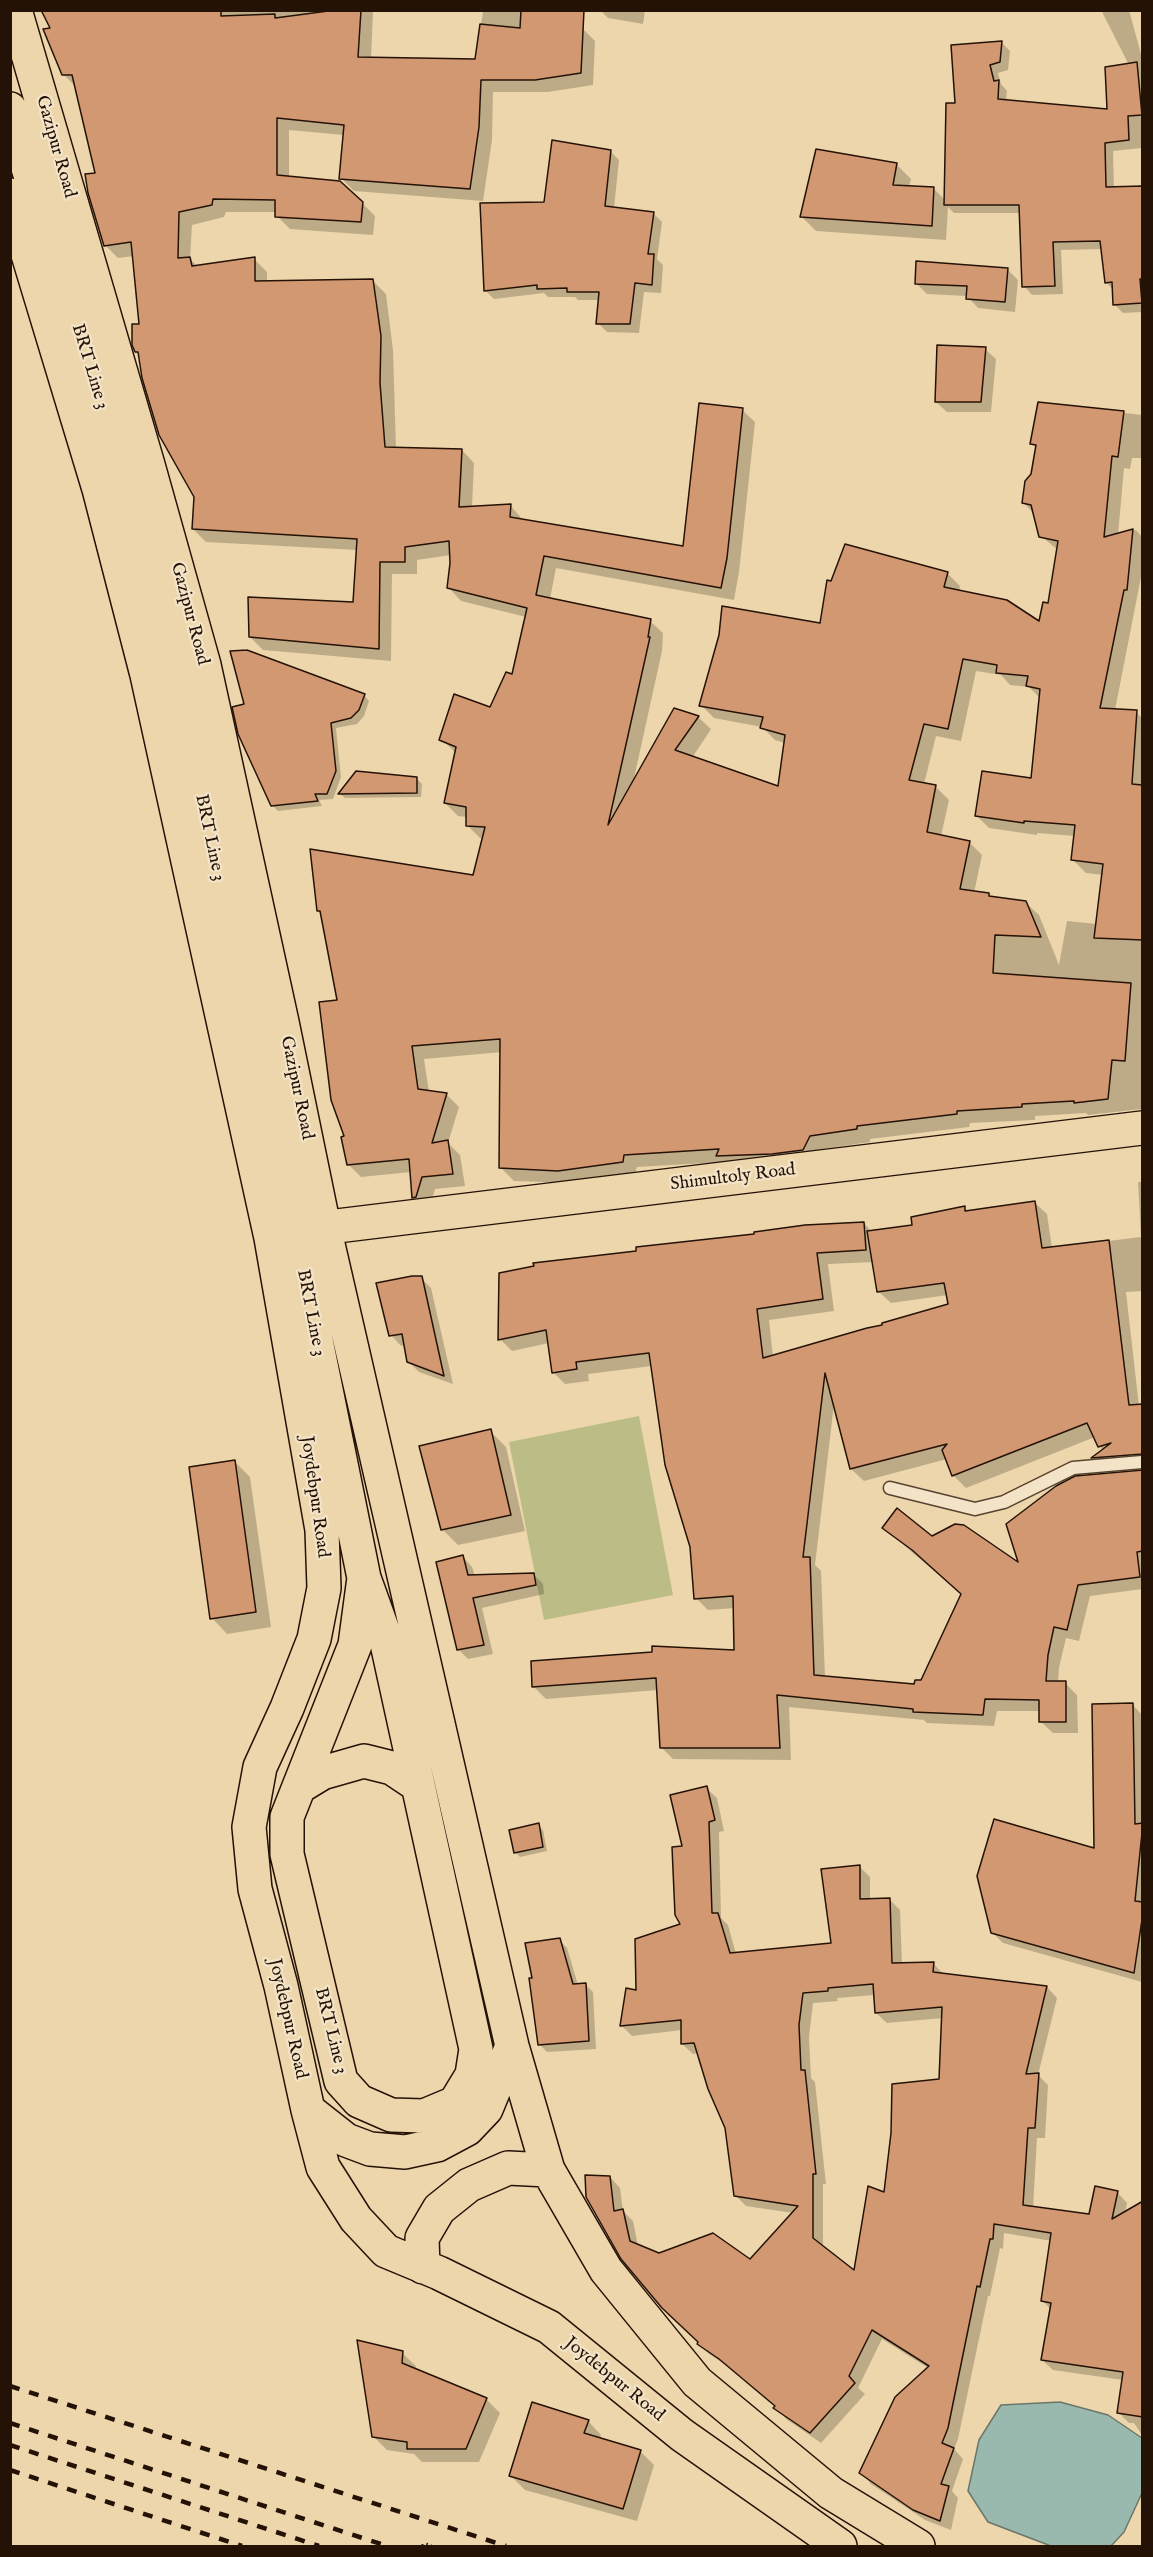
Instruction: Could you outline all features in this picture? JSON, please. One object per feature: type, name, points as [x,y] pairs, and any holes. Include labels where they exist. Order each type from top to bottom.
[{"type":"main road","name":"Gazipur Road","points":[[15,10],[204,665],[282,1022],[296,1232]]},
{"type":"main road","name":"BRT Line 3","points":[[10,109],[123,477],[174,673],[296,1232],[364,1578],[386,1639],[476,2049],[472,2076],[455,2103],[424,2116],[391,2115],[359,2101],[341,2081],[287,1854],[287,1817],[355,1645],[364,1578]]},
{"type":"main road","points":[[10,195],[99,489],[512,2046],[548,2170],[606,2271],[697,2382],[831,2493],[918,2547]]},
{"type":"main road","name":"Shimultoly Road","points":[[296,1232],[1143,1128]]},
{"type":"main road","name":"Joydebpur Road","points":[[296,1232],[322,1530],[324,1588],[314,1639],[287,1708],[260,1767],[249,1827],[255,1889],[281,1986],[323,2167],[356,2219],[386,2251],[423,2266],[549,2327],[682,2435],[840,2547]]},
{"type":"main road","points":[[299,1787],[322,1773],[364,1761],[392,1768],[416,1784]]},
{"type":"main road","points":[[308,2110],[346,2140],[370,2150],[405,2152],[437,2145],[467,2129],[486,2109],[512,2046]]},
{"type":"main road","points":[[423,2266],[422,2238],[439,2209],[468,2185],[508,2168],[548,2170]]},
{"type":"lane","points":[[890,1488],[975,1509],[1005,1502],[1073,1468],[1143,1462]]},
{"type":"path","points":[[423,2545],[431,2547]]},
{"type":"green space","points":[[639,1416],[673,1595],[544,1620],[509,1442]]},
{"type":"water","points":[[1060,2402],[1108,2415],[1142,2438],[1142,2493],[1124,2532],[1111,2546],[1051,2546],[988,2522],[968,2491],[979,2440],[1001,2405]]},
{"type":"building","points":[[41,10],[221,10],[221,16],[275,14],[275,18],[336,10],[361,10],[358,57],[475,59],[480,24],[520,28],[521,10],[584,10],[581,73],[535,80],[481,80],[479,127],[470,189],[339,179],[344,125],[277,118],[277,175],[340,181],[363,202],[361,222],[275,217],[275,200],[213,199],[212,205],[179,212],[178,258],[190,257],[192,266],[255,257],[255,281],[373,279],[381,336],[380,383],[385,447],[462,449],[459,507],[511,504],[510,517],[683,546],[699,403],[743,408],[727,558],[721,588],[544,556],[536,595],[651,619],[648,637],[650,637],[608,825],[674,708],[699,716],[675,750],[778,786],[785,735],[760,728],[763,717],[699,706],[719,635],[722,606],[820,623],[827,580],[831,581],[845,544],[948,572],[944,587],[1007,600],[1039,621],[1043,602],[1048,603],[1058,541],[1039,537],[1031,505],[1022,503],[1025,481],[1031,474],[1036,445],[1030,444],[1038,402],[1124,411],[1118,457],[1112,456],[1104,537],[1133,529],[1127,590],[1124,590],[1100,708],[1137,710],[1132,784],[1142,785],[1143,940],[1094,938],[1103,864],[1071,860],[1075,825],[1024,821],[1024,823],[975,816],[982,771],[1031,778],[1040,689],[1026,686],[1028,676],[996,673],[997,665],[963,659],[948,729],[924,724],[909,780],[936,785],[927,832],[970,841],[960,889],[1026,901],[1041,937],[995,935],[993,973],[1131,983],[1125,1061],[1112,1060],[1108,1099],[1074,1103],[1074,1101],[1022,1104],[1022,1107],[957,1111],[957,1114],[857,1126],[857,1129],[810,1136],[803,1150],[772,1154],[716,1156],[719,1149],[624,1155],[623,1162],[558,1171],[499,1168],[500,1039],[412,1046],[418,1089],[447,1093],[432,1143],[448,1140],[453,1174],[422,1177],[416,1197],[412,1198],[409,1159],[347,1165],[341,1137],[344,1136],[331,1100],[319,1002],[337,1000],[320,911],[317,911],[310,849],[473,875],[485,827],[466,826],[466,807],[444,803],[456,747],[439,740],[454,694],[490,707],[506,672],[512,674],[527,608],[447,588],[450,563],[449,541],[405,547],[405,562],[380,562],[379,649],[249,637],[248,597],[353,602],[357,539],[192,529],[194,497],[159,435],[142,378],[138,352],[135,352],[132,345],[132,324],[139,324],[131,242],[104,246],[88,193],[85,174],[95,173],[72,75],[62,75],[43,29],[50,28]]},
{"type":"building","points":[[1002,41],[1000,62],[990,65],[994,81],[999,80],[998,99],[1107,109],[1105,67],[1137,62],[1142,115],[1128,116],[1129,140],[1105,143],[1106,187],[1143,186],[1143,279],[1140,279],[1142,303],[1113,305],[1112,282],[1105,283],[1100,241],[1053,242],[1055,286],[1022,287],[1019,205],[944,205],[946,103],[955,103],[951,45]]},
{"type":"building","points":[[552,140],[611,150],[605,206],[654,212],[648,254],[654,254],[652,285],[635,283],[630,324],[596,324],[599,292],[567,292],[567,288],[537,289],[537,285],[484,291],[480,203],[544,202]]},
{"type":"building","points":[[816,149],[897,163],[893,185],[934,187],[932,226],[800,217]]},
{"type":"building","points":[[916,261],[1008,268],[1005,302],[966,299],[967,286],[915,284]]},
{"type":"building","points":[[937,345],[986,347],[981,402],[935,402]]},
{"type":"building","points":[[247,650],[365,694],[359,710],[351,718],[331,723],[336,771],[327,794],[315,794],[318,801],[271,806],[238,734],[232,707],[244,704],[230,651]]},
{"type":"building","points":[[356,771],[417,777],[417,793],[338,794]]},
{"type":"building","points":[[1035,1201],[1042,1248],[1109,1240],[1129,1405],[1143,1404],[1143,1454],[1091,1458],[1111,1443],[1098,1447],[1087,1423],[952,1476],[942,1450],[947,1444],[850,1469],[825,1373],[803,1557],[810,1557],[814,1675],[914,1684],[915,1680],[921,1680],[961,1594],[912,1550],[882,1528],[897,1508],[932,1536],[955,1524],[964,1525],[1018,1562],[1006,1524],[1056,1486],[1075,1476],[1143,1470],[1143,1551],[1137,1552],[1140,1577],[1078,1585],[1067,1630],[1054,1627],[1048,1655],[1046,1681],[1066,1681],[1066,1722],[1039,1722],[1039,1700],[985,1699],[983,1715],[913,1712],[913,1709],[777,1695],[780,1748],[660,1748],[656,1678],[532,1687],[531,1661],[652,1652],[652,1646],[734,1650],[733,1596],[694,1599],[690,1547],[665,1465],[649,1353],[576,1362],[577,1369],[552,1373],[546,1330],[498,1340],[499,1273],[534,1266],[533,1263],[636,1251],[636,1247],[754,1234],[754,1232],[805,1225],[864,1222],[866,1250],[817,1253],[823,1299],[757,1309],[763,1358],[948,1304],[944,1283],[877,1292],[867,1231],[912,1225],[911,1217],[965,1206],[965,1211]]},
{"type":"building","points":[[422,1276],[444,1376],[407,1362],[402,1334],[389,1336],[376,1283]]},
{"type":"building","points":[[491,1429],[511,1515],[441,1530],[419,1446]]},
{"type":"building","points":[[235,1460],[256,1612],[210,1619],[189,1467]]},
{"type":"building","points":[[463,1555],[468,1575],[534,1573],[536,1585],[473,1598],[484,1645],[457,1650],[436,1562]]},
{"type":"building","points":[[1133,1703],[1135,1824],[1143,1823],[1135,1901],[1143,1902],[1143,1913],[1134,1973],[991,1933],[977,1876],[994,1819],[1094,1848],[1092,1704]]},
{"type":"building","points":[[707,1786],[715,1820],[709,1822],[712,1913],[718,1913],[730,1953],[831,1943],[821,1869],[860,1865],[860,1899],[890,1898],[892,1963],[934,1962],[933,1972],[1047,1986],[1026,2074],[1039,2073],[1035,2128],[1028,2128],[1023,2205],[1089,2214],[1095,2186],[1118,2191],[1112,2219],[1143,2201],[1143,2417],[1117,2413],[1123,2372],[1041,2360],[1051,2303],[1041,2301],[1051,2233],[994,2224],[993,2239],[990,2239],[980,2287],[977,2286],[948,2428],[942,2443],[954,2448],[941,2484],[949,2486],[940,2521],[913,2510],[859,2473],[895,2397],[929,2366],[872,2330],[849,2376],[855,2383],[810,2433],[773,2408],[775,2406],[719,2359],[697,2344],[698,2342],[662,2308],[621,2259],[586,2197],[585,2175],[610,2176],[614,2211],[623,2209],[630,2241],[659,2253],[713,2233],[750,2259],[798,2206],[734,2196],[725,2128],[708,2089],[694,2043],[681,2044],[681,2020],[620,2026],[626,1988],[636,1990],[635,1939],[680,1924],[675,1915],[672,1847],[682,1846],[670,1795]],"holes":[[[873,1984],[875,2013],[942,2007],[939,2079],[892,2084],[891,2133],[884,2192],[868,2186],[854,2270],[813,2238],[813,2174],[816,2174],[805,2070],[801,2070],[799,2025],[803,1993],[828,1991],[828,1988]]]},
{"type":"building","points":[[539,1823],[543,1847],[514,1853],[509,1830]]},
{"type":"building","points":[[560,1938],[573,1984],[586,1983],[589,2041],[538,2045],[529,1978],[532,1978],[525,1943]]},
{"type":"building","points":[[357,2340],[403,2351],[402,2363],[487,2398],[466,2449],[407,2449],[407,2442],[372,2437]]},
{"type":"building","points":[[532,2402],[589,2420],[584,2433],[641,2450],[623,2509],[509,2476]]},
{"type":"railway","points":[[10,2386],[506,2546]]},
{"type":"railway","points":[[10,2423],[387,2546]]},
{"type":"railway","points":[[10,2445],[319,2546]]},
{"type":"railway","points":[[10,2470],[242,2546]]}]
